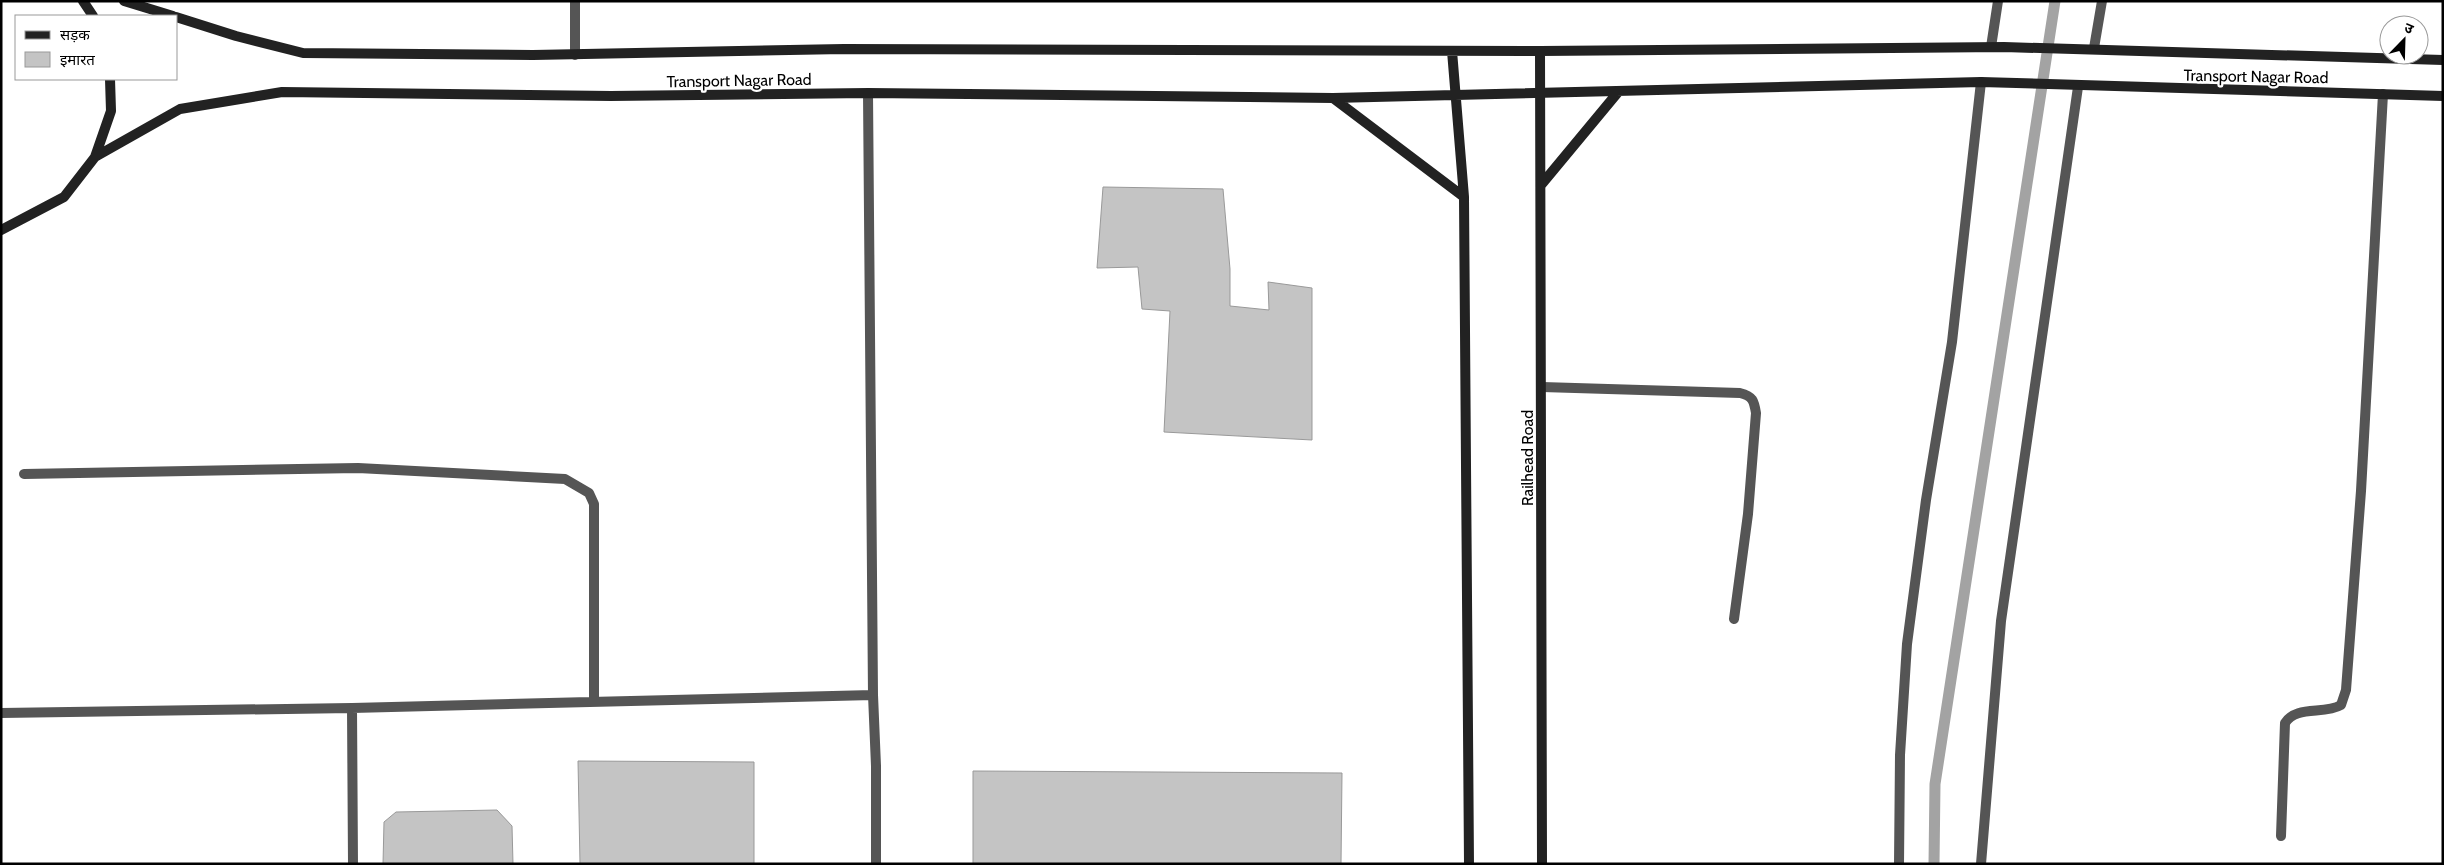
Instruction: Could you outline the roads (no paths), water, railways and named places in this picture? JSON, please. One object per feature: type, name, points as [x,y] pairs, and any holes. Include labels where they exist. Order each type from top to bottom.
[{"type":"main road","points":[[83,1],[92,15]]},
{"type":"main road","points":[[124,1],[169,15]]},
{"type":"main road","points":[[178,18],[236,36],[303,53],[575,55],[844,49],[1540,51],[2004,47],[2094,48],[2443,60]]},
{"type":"main road","points":[[1452,51],[1464,197],[1469,864]]},
{"type":"main road","name":"Railhead Road","points":[[1540,51],[1542,92],[1542,864]]},
{"type":"main road","points":[[2,230],[64,197],[95,157],[111,110],[110,80]]},
{"type":"main road","name":"Transport Nagar Road","points":[[95,157],[180,109],[282,92],[611,96],[868,93],[1333,98],[1981,82],[2443,96]]},
{"type":"main road","points":[[1541,185],[1619,91]]},
{"type":"main road","points":[[1333,98],[1464,197]]},
{"type":"street","points":[[575,1],[575,55]]},
{"type":"street","points":[[1991,47],[1998,1]]},
{"type":"street","points":[[2094,48],[2102,1]]},
{"type":"street","points":[[1899,864],[1900,755],[1907,644],[1926,500],[1952,342],[1981,82]]},
{"type":"street","points":[[1981,864],[2001,622],[2073,86]]},
{"type":"street","points":[[868,93],[876,864]]},
{"type":"street","points":[[2281,836],[2285,723],[2290,716],[2299,713],[2334,709],[2340,705],[2346,690],[2361,491],[2383,94]]},
{"type":"street","points":[[1542,387],[1740,393],[1749,395],[1754,400],[1756,413],[1748,514],[1734,619]]},
{"type":"street","points":[[24,474],[358,468],[565,479],[589,493],[596,515],[594,702]]},
{"type":"street","points":[[1,713],[352,708],[873,695]]},
{"type":"street","points":[[352,708],[353,864]]},
{"type":"waterway","points":[[1934,864],[1935,784],[2055,1]]}]
